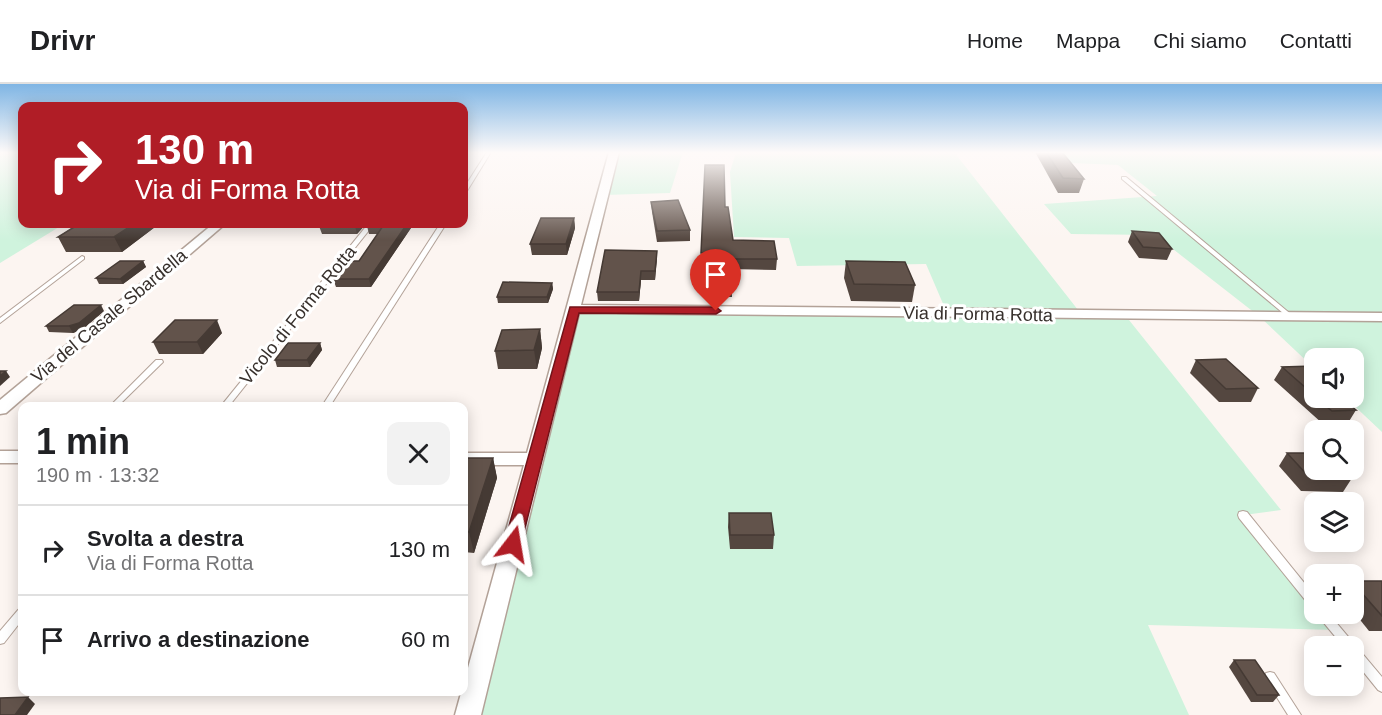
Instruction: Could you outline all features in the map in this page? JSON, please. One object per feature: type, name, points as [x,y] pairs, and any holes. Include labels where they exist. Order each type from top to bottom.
[{"type":"street","points":[[468,715],[606,181]]},
{"type":"street","name":"Via del Casale Sbardella","points":[[0,409],[214,228]]},
{"type":"street","name":"Via di Forma Rotta","points":[[574,309],[1382,317]]},
{"type":"street","points":[[0,457],[18,457]]},
{"type":"street","points":[[468,459],[535,459]]},
{"type":"lane","points":[[1128,181],[1291,317]]},
{"type":"lane","name":"Vicolo di Forma Rotta","points":[[228,402],[368,228]]},
{"type":"lane","points":[[329,402],[440,228]]},
{"type":"lane","points":[[0,321],[82,258]]},
{"type":"lane","points":[[118,402],[159,362]]},
{"type":"lane","points":[[1243,515],[1304,591]]},
{"type":"lane","points":[[0,639],[18,618]]},
{"type":"lane","points":[[1331,624],[1342,636]]},
{"type":"lane","points":[[1364,664],[1382,686]]},
{"type":"lane","points":[[1270,676],[1295,715]]},
{"type":"green space","points":[[0,181],[18,181],[18,228],[57,228],[0,263]]},
{"type":"green space","points":[[607,181],[674,181],[670,193],[604,195]]},
{"type":"green space","points":[[731,181],[977,181],[1082,315],[1125,315],[1281,510],[1244,515],[1304,590],[1304,624],[1331,624],[1336,630],[1148,625],[1189,715],[468,715],[574,309],[947,313],[926,264],[797,266],[789,238],[734,237]]},
{"type":"green space","points":[[1139,181],[1382,181],[1382,432],[1357,408],[1364,408],[1364,348],[1304,348],[1304,359],[1260,317],[1155,235],[1071,234],[1044,204],[1157,196]]},
{"type":"building","points":[[704,181],[724,181],[725,207],[728,207],[733,240],[774,241],[777,259],[731,259],[733,287],[712,287],[711,252],[701,253]]},
{"type":"building","points":[[678,200],[690,230],[657,231],[651,202]]},
{"type":"building","points":[[541,218],[574,218],[566,244],[530,244]]},
{"type":"building","points":[[73,228],[128,228],[114,237],[58,237]]},
{"type":"building","points":[[382,228],[404,228],[369,279],[333,279],[347,261],[359,261]]},
{"type":"building","points":[[1132,231],[1159,233],[1172,249],[1143,247]]},
{"type":"building","points":[[605,250],[657,251],[655,271],[641,271],[639,292],[597,292]]},
{"type":"building","points":[[120,261],[143,261],[120,279],[96,278]]},
{"type":"building","points":[[846,261],[905,262],[915,285],[854,284]]},
{"type":"building","points":[[503,282],[552,283],[547,297],[497,297]]},
{"type":"building","points":[[74,305],[101,305],[79,323],[69,326],[46,326]]},
{"type":"building","points":[[175,320],[217,320],[197,342],[153,342]]},
{"type":"building","points":[[540,329],[534,350],[495,351],[502,330]]},
{"type":"building","points":[[288,343],[320,343],[307,360],[275,360]]},
{"type":"building","points":[[1226,359],[1258,388],[1226,389],[1196,360]]},
{"type":"building","points":[[1304,366],[1304,386],[1282,367]]},
{"type":"building","points":[[1328,408],[1354,408],[1356,410],[1332,411]]},
{"type":"building","points":[[1287,453],[1304,453],[1304,471]]},
{"type":"building","points":[[468,458],[493,458],[469,532]]},
{"type":"building","points":[[729,513],[771,513],[774,535],[730,535]]},
{"type":"building","points":[[1364,581],[1382,581],[1382,616],[1364,596]]},
{"type":"building","points":[[1234,660],[1255,660],[1279,695],[1257,695]]},
{"type":"building","points":[[28,697],[15,715],[0,715],[0,698]]},
{"type":"route","points":[[513,544],[574,309],[716,311]]}]
